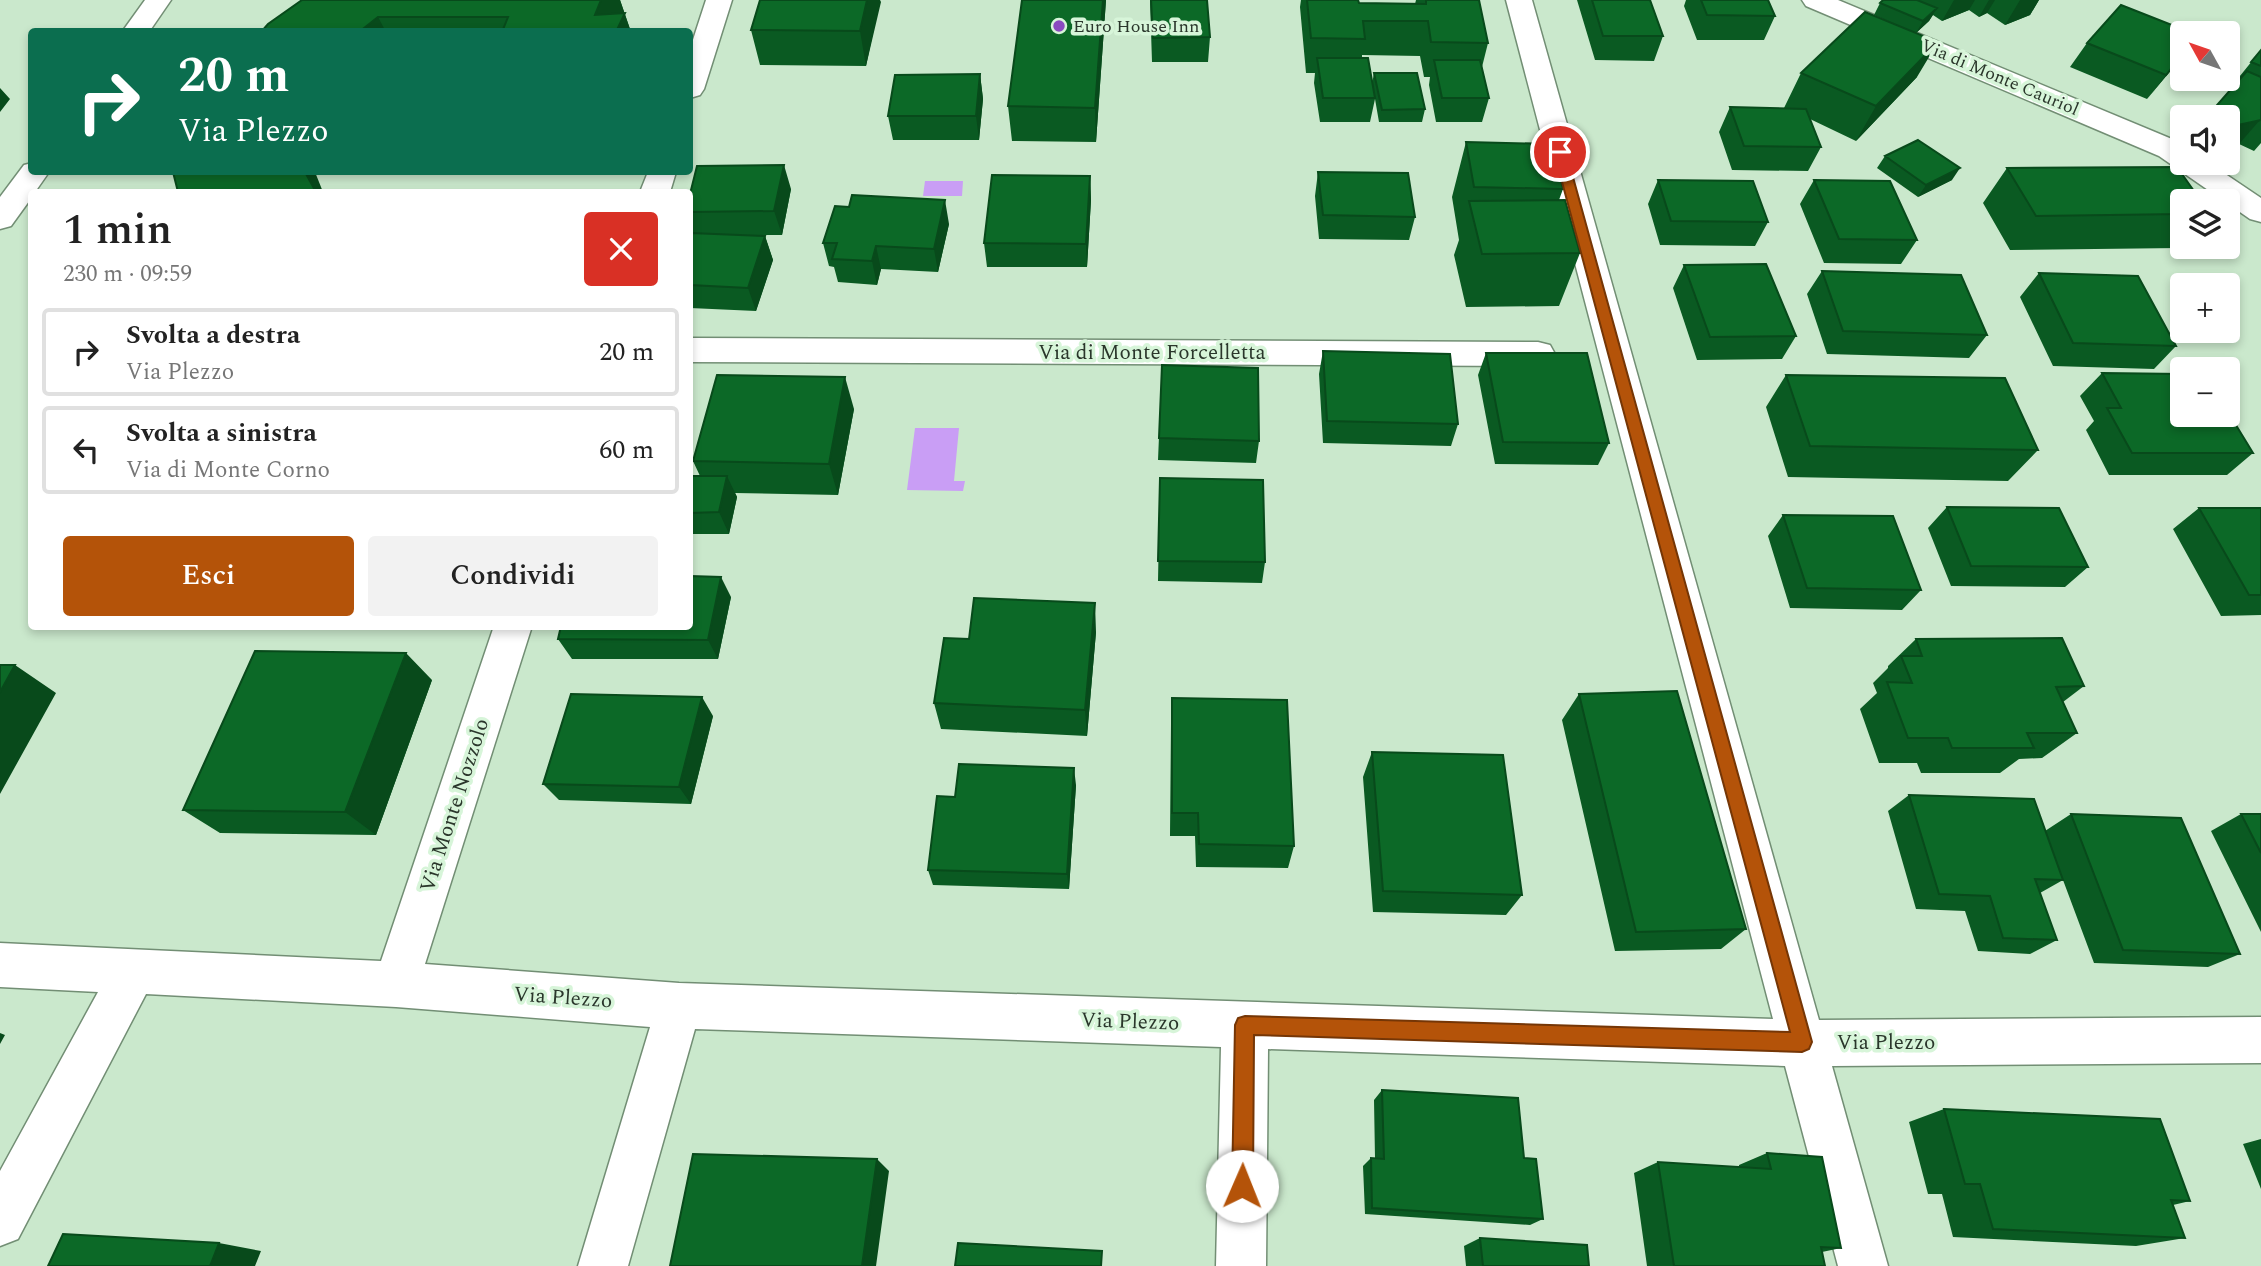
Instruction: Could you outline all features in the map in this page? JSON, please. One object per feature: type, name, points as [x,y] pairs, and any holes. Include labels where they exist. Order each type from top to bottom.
[{"type":"street","points":[[138,28],[158,0]]},
{"type":"street","points":[[693,80],[719,0]]},
{"type":"street","points":[[1519,0],[1592,354],[1802,1042],[1863,1266]]},
{"type":"street","name":"Via di Monte Cauriol","points":[[1815,0],[2170,150]]},
{"type":"street","points":[[0,219],[32,175]]},
{"type":"street","points":[[2207,175],[2261,212]]},
{"type":"street","name":"Via di Monte Forcelletta","points":[[693,350],[1592,354]]},
{"type":"street","name":"Via Monte Nozzolo","points":[[396,984],[512,630]]},
{"type":"street","name":"Via Plezzo","points":[[0,965],[396,984],[679,1006],[1245,1025],[1802,1042],[2261,1040]]},
{"type":"street","points":[[0,1221],[134,971]]},
{"type":"street","points":[[603,1266],[679,1006]]},
{"type":"street","points":[[1241,1266],[1245,1025]]},
{"type":"shaded area","points":[[925,181],[963,181],[962,196],[923,196]]},
{"type":"shaded area","points":[[915,428],[959,428],[954,481],[965,481],[963,491],[907,490]]},
{"type":"building","points":[[302,0],[601,0],[595,15],[625,13],[618,28],[504,28],[508,17],[378,17],[364,28],[264,28]]},
{"type":"building","points":[[760,0],[867,0],[860,31],[751,30]]},
{"type":"building","points":[[1022,0],[1103,0],[1095,108],[1008,106]]},
{"type":"building","points":[[1151,0],[1207,0],[1210,37],[1153,38]]},
{"type":"building","points":[[1307,0],[1426,4],[1426,0],[1479,0],[1488,43],[1431,42],[1428,21],[1363,21],[1365,39],[1311,38]]},
{"type":"building","points":[[1592,0],[1650,0],[1663,36],[1603,36]]},
{"type":"building","points":[[1701,0],[1768,0],[1775,16],[1707,15]]},
{"type":"building","points":[[1883,0],[1917,0],[1937,8],[1923,21],[1880,3]]},
{"type":"building","points":[[2121,5],[2170,24],[2170,70],[2166,75],[2087,43]]},
{"type":"building","points":[[1865,12],[1938,42],[1876,106],[1801,73]]},
{"type":"building","points":[[2261,50],[2261,66],[2251,62]]},
{"type":"building","points":[[1317,58],[1368,58],[1375,98],[1323,98]]},
{"type":"building","points":[[1434,60],[1480,60],[1489,98],[1442,98]]},
{"type":"building","points":[[2247,71],[2261,77],[2261,120],[2240,125],[2240,105],[2217,105],[2229,91],[2240,91],[2240,79]]},
{"type":"building","points":[[1374,73],[1417,73],[1425,109],[1382,110]]},
{"type":"building","points":[[980,74],[976,116],[888,116],[895,75]]},
{"type":"building","points":[[1730,107],[1806,109],[1821,147],[1744,146]]},
{"type":"building","points":[[1918,140],[1960,168],[1926,185],[1885,156]]},
{"type":"building","points":[[1466,142],[1553,144],[1563,189],[1474,187]]},
{"type":"building","points":[[784,165],[774,211],[693,212],[691,189],[697,166]]},
{"type":"building","points":[[2170,167],[2170,175],[2183,175],[2193,189],[2170,189],[2170,214],[2036,216],[2007,168]]},
{"type":"building","points":[[1318,172],[1408,173],[1415,217],[1323,215]]},
{"type":"building","points":[[174,175],[307,175],[314,189],[177,189]]},
{"type":"building","points":[[992,175],[1090,176],[1086,244],[984,243]]},
{"type":"building","points":[[1658,180],[1753,181],[1768,222],[1671,221]]},
{"type":"building","points":[[1814,180],[1890,181],[1917,240],[1839,239]]},
{"type":"building","points":[[852,195],[945,200],[934,249],[876,246],[872,261],[832,259],[837,243],[823,243],[835,206],[849,207]]},
{"type":"building","points":[[1565,200],[1580,253],[1482,254],[1469,201]]},
{"type":"building","points":[[693,233],[765,236],[748,288],[693,285]]},
{"type":"building","points":[[1766,264],[1796,336],[1710,337],[1684,265]]},
{"type":"building","points":[[1822,271],[1961,275],[1987,335],[1843,331]]},
{"type":"building","points":[[2039,273],[2138,276],[2170,335],[2170,343],[2176,346],[2073,343]]},
{"type":"building","points":[[1323,351],[1450,354],[1458,424],[1327,421]]},
{"type":"building","points":[[1486,353],[1587,353],[1609,443],[1503,442]]},
{"type":"building","points":[[1162,365],[1258,368],[1259,441],[1159,438]]},
{"type":"building","points":[[2102,373],[2170,374],[2170,427],[2237,427],[2253,453],[2132,453],[2107,408],[2121,408]]},
{"type":"building","points":[[717,375],[845,377],[829,464],[693,461]]},
{"type":"building","points":[[1786,375],[2005,378],[2038,450],[1810,446]]},
{"type":"building","points":[[693,476],[727,476],[719,512],[693,513]]},
{"type":"building","points":[[1160,478],[1263,480],[1265,562],[1158,561]]},
{"type":"building","points":[[1947,507],[2059,508],[2088,567],[1971,566]]},
{"type":"building","points":[[2199,508],[2261,508],[2261,595],[2249,595]]},
{"type":"building","points":[[1783,515],[1893,516],[1921,590],[1807,588]]},
{"type":"building","points":[[693,576],[721,577],[708,640],[558,639],[560,630],[693,630]]},
{"type":"building","points":[[974,598],[1095,603],[1085,710],[934,703],[944,638],[969,639]]},
{"type":"building","points":[[2062,638],[2084,686],[2056,687],[2077,733],[2027,733],[2034,748],[1952,748],[1948,738],[1908,738],[1887,682],[1912,683],[1901,656],[1922,656],[1916,639]]},
{"type":"building","points":[[255,651],[406,653],[345,812],[183,810]]},
{"type":"building","points":[[0,665],[15,665],[0,692]]},
{"type":"building","points":[[1677,691],[1746,929],[1636,932],[1579,694]]},
{"type":"building","points":[[571,694],[702,697],[679,787],[543,784]]},
{"type":"building","points":[[1172,698],[1287,700],[1294,846],[1199,844],[1198,813],[1172,813]]},
{"type":"building","points":[[1372,752],[1503,755],[1522,895],[1383,891]]},
{"type":"building","points":[[959,764],[1074,768],[1067,874],[928,870],[937,796],[955,797]]},
{"type":"building","points":[[1909,795],[2034,799],[2063,880],[2035,879],[2057,940],[2003,938],[1990,896],[1939,894]]},
{"type":"building","points":[[2071,814],[2181,818],[2240,954],[2123,950]]},
{"type":"building","points":[[2241,814],[2261,814],[2261,853]]},
{"type":"building","points":[[1382,1090],[1518,1098],[1524,1158],[1536,1159],[1543,1219],[1372,1208],[1371,1158],[1384,1159]]},
{"type":"building","points":[[1944,1109],[2160,1119],[2190,1201],[2171,1200],[2185,1238],[1993,1229],[1980,1184],[1965,1184]]},
{"type":"building","points":[[1767,1153],[1822,1157],[1841,1248],[1821,1247],[1825,1266],[1674,1266],[1658,1162],[1771,1169]]},
{"type":"building","points":[[693,1154],[877,1159],[862,1266],[670,1266]]},
{"type":"building","points":[[63,1234],[219,1243],[210,1266],[48,1266]]},
{"type":"building","points":[[1480,1238],[1587,1245],[1589,1266],[1483,1266]]},
{"type":"building","points":[[958,1243],[1102,1251],[1101,1266],[955,1266]]},
{"type":"place","name":"Euro House Inn","points":[[1059,26]]},
{"type":"route","points":[[1242,1186],[1245,1025],[1802,1042],[1560,152]]}]
